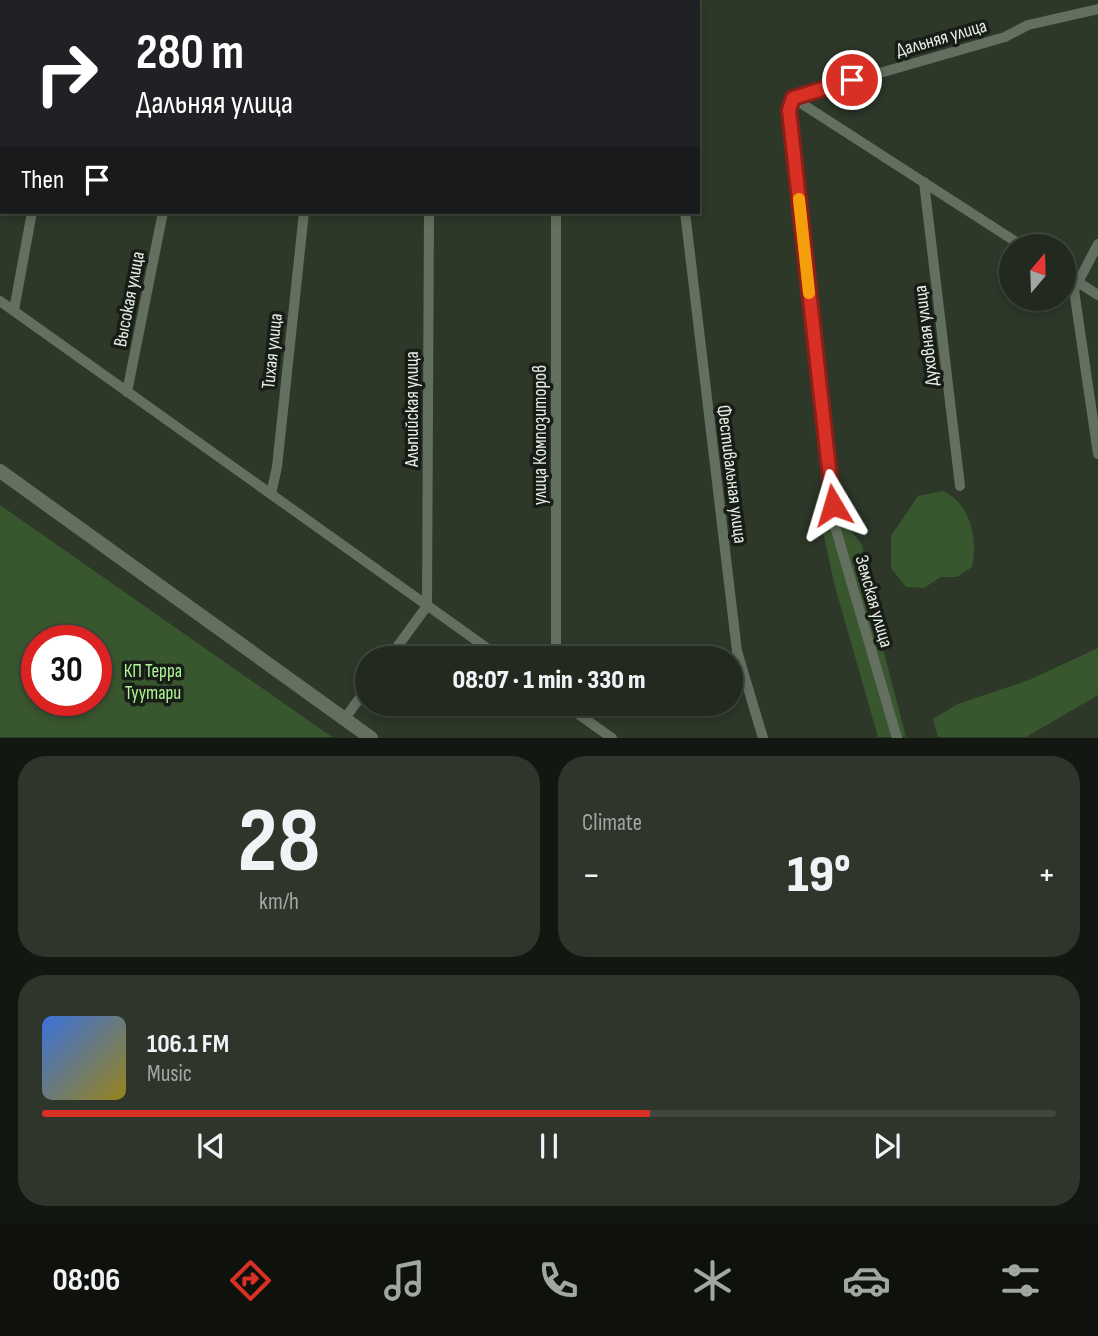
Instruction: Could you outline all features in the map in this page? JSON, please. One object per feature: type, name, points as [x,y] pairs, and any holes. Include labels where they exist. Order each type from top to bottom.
[{"type":"street","name":"Дальняя улица","points":[[793,98],[1005,37],[1028,25],[1098,9]]},
{"type":"street","points":[[793,98],[1004,234]]},
{"type":"street","name":"Земская улица","points":[[793,98],[789,110],[836,530],[897,737]]},
{"type":"street","name":"Духовная улица","points":[[924,182],[960,486]]},
{"type":"street","points":[[13,310],[32,214]]},
{"type":"street","name":"Высокая улица","points":[[127,392],[163,214]]},
{"type":"street","name":"Тихая улица","points":[[271,494],[278,454],[304,214]]},
{"type":"street","name":"Альпийская улица","points":[[427,606],[429,214]]},
{"type":"street","name":"улица Композиторов","points":[[556,214],[556,646]]},
{"type":"street","name":"Фестивальная улица","points":[[685,214],[737,651],[763,737]]},
{"type":"street","points":[[1098,244],[1074,290],[1098,454]]},
{"type":"street","points":[[1078,282],[1098,295]]},
{"type":"street","points":[[0,301],[483,646]]},
{"type":"street","points":[[0,471],[371,737]]},
{"type":"street","points":[[398,646],[427,606]]},
{"type":"street","points":[[345,719],[355,705]]},
{"type":"street","points":[[581,716],[612,737]]},
{"type":"green space","points":[[943,491],[960,504],[970,523],[974,545],[972,567],[957,577],[941,577],[924,588],[906,587],[891,568],[891,536],[918,496]]},
{"type":"green space","name":"КП Терра Туутари","points":[[0,505],[332,737],[0,737]]},
{"type":"green space","points":[[832,513],[842,518],[862,545],[884,653],[906,737],[878,737],[834,583],[820,518]]},
{"type":"green space","points":[[1098,648],[1098,695],[1026,737],[938,737],[933,719],[958,704],[1029,680]]},
{"type":"slow traffic","points":[[799,199],[809,293]]},
{"type":"route","points":[[833,505],[789,110],[793,98],[852,80]]}]
